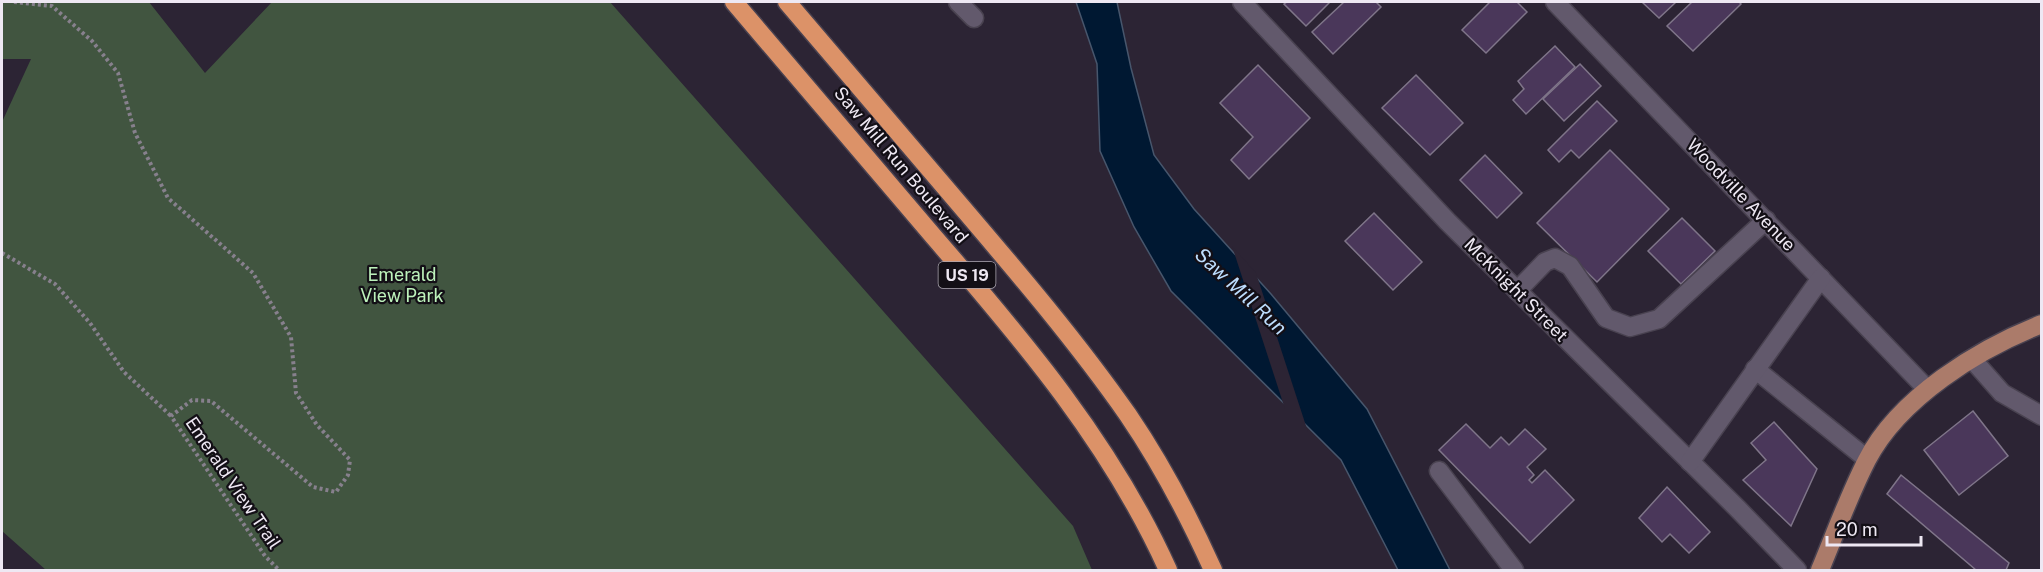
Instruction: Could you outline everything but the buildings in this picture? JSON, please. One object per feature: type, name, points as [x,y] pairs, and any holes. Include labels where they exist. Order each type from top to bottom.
[{"type":"highway","name":"Saw Mill Run Boulevard","points":[[734,2],[1035,358],[1095,439],[1129,496],[1168,570]]},
{"type":"highway","name":"Saw Mill Run Boulevard","points":[[787,2],[1042,300],[1135,427],[1199,540],[1213,570]]},
{"type":"main road","points":[[1820,570],[1867,459],[1897,416],[1927,389],[1972,359],[2013,335],[2042,324]]},
{"type":"street","points":[[958,2],[974,18]]},
{"type":"street","name":"McKnight Street","points":[[1242,2],[1447,221],[1797,570]]},
{"type":"street","name":"Woodville Avenue","points":[[1555,2],[1927,389]]},
{"type":"street","points":[[1517,291],[1545,262],[1555,258],[1570,266],[1606,318],[1630,327],[1659,319],[1766,220]]},
{"type":"street","points":[[1690,462],[1821,278]]},
{"type":"street","points":[[1972,359],[2002,393],[2042,417]]},
{"type":"street","points":[[1755,369],[1867,459]]},
{"type":"street","points":[[1439,471],[1514,570]]},
{"type":"path","name":"Emerald View Trail","points":[[14,2],[52,6],[92,41],[118,74],[135,133],[168,198],[253,273],[291,337],[296,393],[317,425],[350,460],[348,475],[336,492],[313,487],[211,401],[192,400],[171,416],[265,556],[279,570]]},
{"type":"path","points":[[2,253],[55,284],[90,323],[124,372],[171,416]]},
{"type":"green space","name":"Emerald View Park","points":[[2,2],[149,2],[205,73],[272,2],[610,2],[1073,526],[1092,570],[46,570],[2,531],[2,122],[31,59],[2,59]]},
{"type":"water","name":"Saw Mill Run","points":[[1076,2],[1117,2],[1131,68],[1154,155],[1194,209],[1271,294],[1367,409],[1450,570],[1398,570],[1341,460],[1171,291],[1134,227],[1100,151],[1097,64]]},
{"type":"pier","points":[[1232,246],[1256,273],[1308,432],[1285,409]]}]
